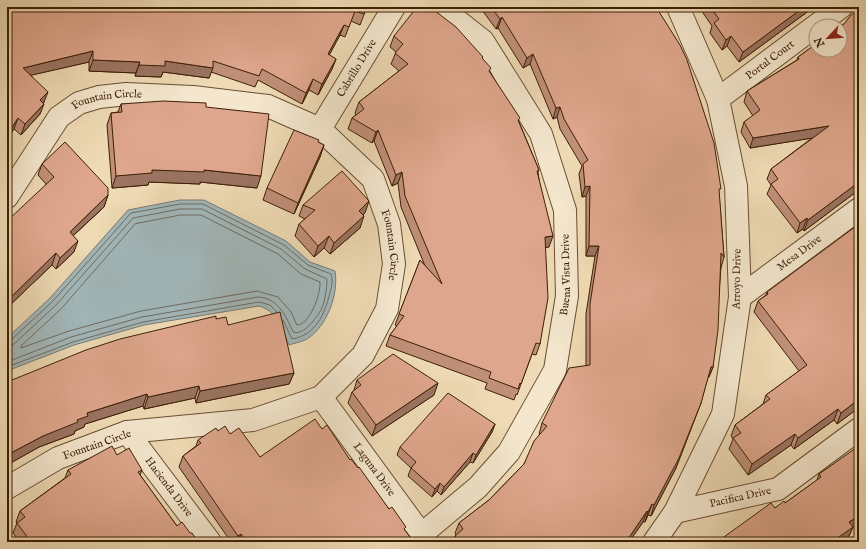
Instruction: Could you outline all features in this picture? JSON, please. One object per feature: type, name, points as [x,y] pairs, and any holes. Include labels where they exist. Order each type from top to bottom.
[{"type":"lane","name":"Cabrillo Drive","points":[[320,129],[394,7]]},
{"type":"lane","name":"Buena Vista Drive","points":[[425,538],[478,487],[509,452],[554,370],[567,296],[565,210],[541,134],[483,41],[440,7]]},
{"type":"lane","name":"Arroyo Drive","points":[[654,542],[674,512],[723,414],[740,297],[736,186],[718,99],[678,7]]},
{"type":"lane","name":"Portal Court","points":[[718,99],[841,7]]},
{"type":"lane","name":"Fountain Circle","points":[[7,197],[59,117],[79,103],[99,97],[126,94],[193,97],[268,106],[320,129],[373,179],[389,224],[394,264],[387,309],[363,355],[321,398],[253,420],[127,432],[58,458],[7,488]]},
{"type":"lane","name":"Mesa Drive","points":[[740,297],[859,209]]},
{"type":"lane","name":"Laguna Drive","points":[[321,398],[425,538]]},
{"type":"lane","name":"Pacifica Drive","points":[[674,512],[778,489],[859,429]]},
{"type":"lane","name":"Hacienda Drive","points":[[127,432],[210,542]]},
{"type":"water","points":[[180,200],[204,200],[286,241],[310,262],[335,271],[335,289],[330,309],[326,318],[314,334],[305,340],[289,345],[275,316],[265,308],[259,306],[144,325],[74,345],[7,371],[7,338],[50,298],[128,210]]},
{"type":"building","points":[[7,7],[366,7],[364,14],[355,11],[349,27],[344,25],[328,54],[336,59],[322,84],[313,79],[306,93],[262,69],[259,76],[213,61],[213,68],[165,61],[165,66],[139,65],[140,62],[93,60],[93,51],[23,68],[48,92],[40,100],[44,104],[25,124],[18,118],[7,135]]},
{"type":"building","points":[[417,7],[430,7],[456,27],[483,57],[482,58],[491,68],[489,71],[520,118],[518,120],[539,170],[537,171],[553,236],[545,237],[548,298],[540,344],[536,343],[518,389],[489,378],[491,372],[390,335],[404,316],[399,314],[420,260],[442,284],[405,196],[402,172],[396,175],[378,130],[376,132],[352,118],[364,109],[359,102],[408,64],[395,53],[403,44],[394,36]]},
{"type":"building","points":[[491,7],[656,7],[680,45],[687,60],[714,143],[721,189],[719,189],[724,257],[721,253],[718,330],[713,367],[711,367],[701,403],[679,458],[654,505],[652,504],[648,512],[647,511],[626,542],[460,542],[455,536],[463,529],[459,523],[489,500],[524,464],[534,441],[547,426],[542,423],[569,368],[590,365],[590,304],[599,246],[589,246],[590,186],[585,187],[583,164],[588,160],[564,119],[560,107],[556,108],[533,54],[527,58],[502,17],[500,19]]},
{"type":"building","points":[[710,7],[804,7],[743,52],[731,36],[726,40],[714,23],[719,19]]},
{"type":"building","points":[[859,10],[859,182],[808,220],[807,218],[800,223],[771,184],[778,179],[771,169],[829,126],[753,138],[744,122],[760,110],[747,91],[799,59],[798,57],[808,50],[808,58],[848,58],[848,19]]},
{"type":"building","points":[[163,101],[206,103],[206,107],[269,114],[261,176],[204,170],[204,172],[152,170],[152,173],[116,176],[111,113],[122,112],[121,104]]},
{"type":"building","points":[[294,130],[319,140],[318,142],[324,145],[298,203],[267,188]]},
{"type":"building","points":[[65,142],[108,188],[108,195],[70,232],[78,241],[60,258],[56,253],[7,301],[7,221],[54,177],[42,164]]},
{"type":"building","points":[[342,171],[369,201],[359,211],[364,216],[334,243],[329,236],[318,246],[299,224],[315,210],[303,205]]},
{"type":"building","points":[[859,224],[859,399],[841,413],[838,409],[798,438],[795,434],[752,464],[733,438],[741,433],[735,425],[770,399],[766,395],[807,365],[758,301],[768,294],[767,292]]},
{"type":"building","points":[[280,312],[294,373],[200,391],[199,386],[148,397],[147,394],[87,413],[88,416],[77,420],[78,422],[43,436],[7,455],[7,382],[86,350],[120,339],[216,316],[216,319],[226,317],[228,325]]},
{"type":"building","points":[[393,354],[438,383],[376,425],[352,392],[361,385],[357,380]]},
{"type":"building","points":[[448,393],[495,424],[476,455],[473,453],[444,487],[440,483],[435,489],[411,468],[416,462],[400,447]]},
{"type":"building","points":[[315,419],[322,429],[327,425],[350,460],[351,459],[358,468],[359,467],[389,509],[392,507],[406,527],[404,529],[414,542],[247,542],[241,534],[238,536],[183,456],[201,443],[198,440],[216,428],[218,431],[225,426],[230,434],[239,428],[260,457]]},
{"type":"building","points":[[859,443],[859,516],[849,522],[853,527],[832,542],[717,542],[771,503],[775,508],[784,501],[785,503],[821,477],[819,474],[856,448],[856,445]]},
{"type":"building","points":[[112,446],[117,455],[129,448],[142,470],[138,472],[177,526],[182,522],[198,542],[31,542],[17,523],[25,517],[20,511],[71,474],[68,470]]}]
